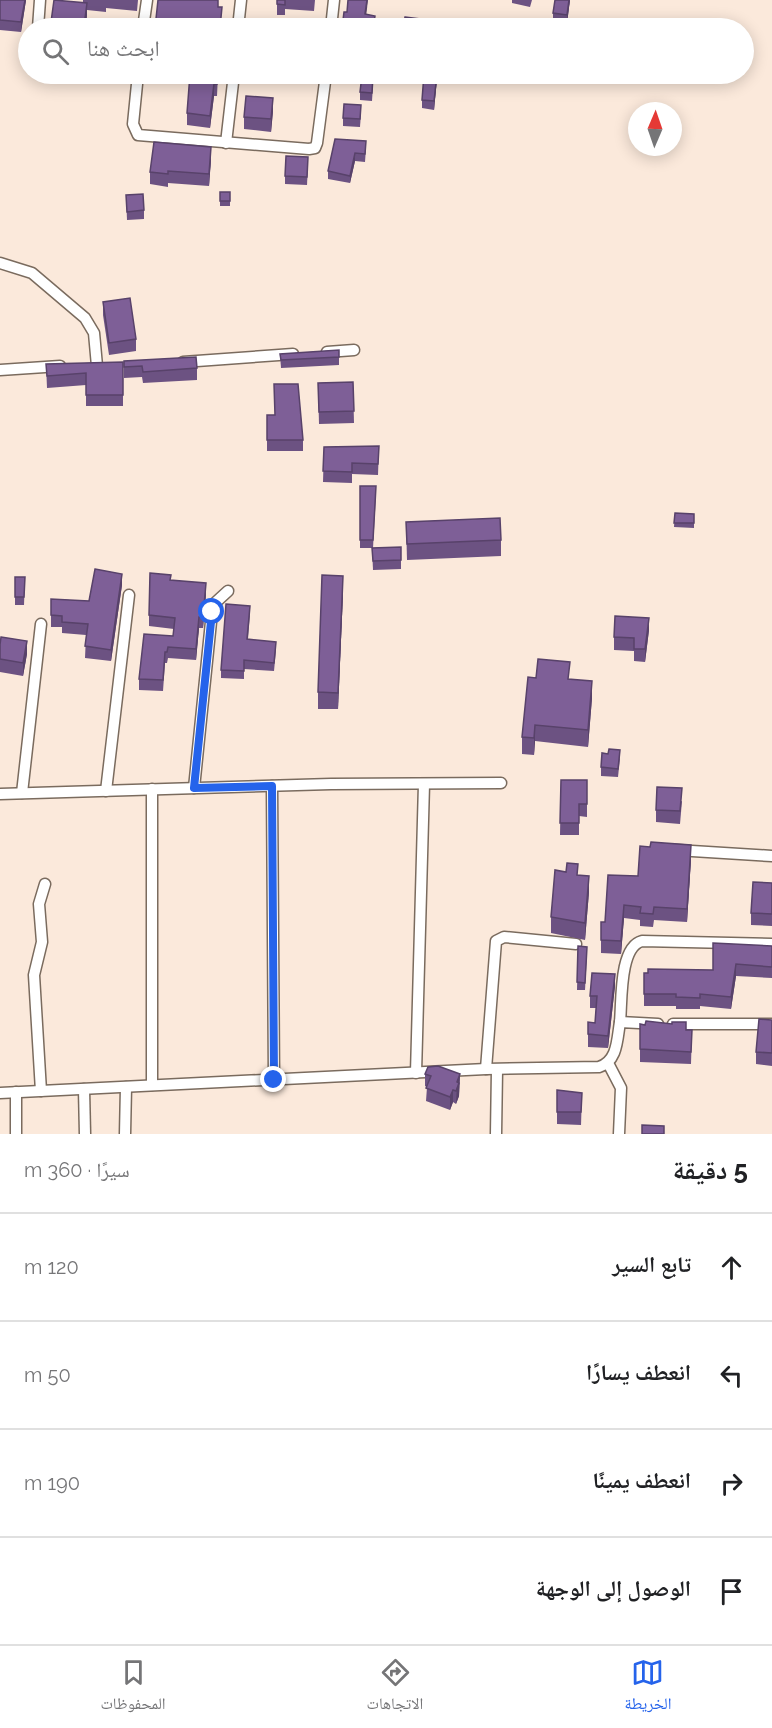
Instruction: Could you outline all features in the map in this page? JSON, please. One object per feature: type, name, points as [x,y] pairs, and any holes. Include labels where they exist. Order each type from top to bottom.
[{"type":"street","points":[[39,18],[40,0]]},
{"type":"street","points":[[144,18],[147,0]]},
{"type":"street","points":[[239,18],[241,0]]},
{"type":"street","points":[[332,18],[334,0]]},
{"type":"street","points":[[137,84],[134,124],[136,134],[149,138],[315,148],[325,84]]},
{"type":"street","points":[[226,143],[233,84]]},
{"type":"street","points":[[0,263],[32,273],[85,318],[94,333],[92,365],[0,372]]},
{"type":"street","points":[[174,363],[354,350]]},
{"type":"street","points":[[194,788],[212,612],[216,602],[228,591]]},
{"type":"street","points":[[106,791],[129,595]]},
{"type":"street","points":[[22,793],[41,624]]},
{"type":"street","points":[[0,794],[272,786],[501,783]]},
{"type":"street","points":[[416,1073],[424,784]]},
{"type":"street","points":[[272,786],[274,1080]]},
{"type":"street","points":[[152,789],[152,1085]]},
{"type":"street","points":[[666,850],[772,856]]},
{"type":"street","points":[[41,1091],[34,975],[42,942],[39,904],[45,884]]},
{"type":"street","points":[[496,1134],[491,1070],[496,941],[504,937],[576,944]]},
{"type":"street","points":[[0,1093],[416,1073],[599,1067],[608,1063],[615,1049],[626,957],[635,943],[642,941],[772,944]]},
{"type":"street","points":[[620,1022],[772,1024]]},
{"type":"street","points":[[608,1063],[621,1088],[619,1134]]},
{"type":"street","points":[[125,1134],[126,1087]]},
{"type":"street","points":[[84,1089],[85,1134]]},
{"type":"street","points":[[16,1092],[16,1134]]},
{"type":"building","points":[[0,0],[25,0],[22,18],[18,18],[18,22],[0,20]]},
{"type":"building","points":[[54,0],[87,3],[85,18],[52,18]]},
{"type":"building","points":[[158,0],[218,0],[218,7],[222,7],[221,18],[156,18]]},
{"type":"building","points":[[277,0],[285,0],[285,5],[277,4]]},
{"type":"building","points":[[348,0],[367,0],[365,14],[375,16],[375,18],[343,18],[344,12],[347,12]]},
{"type":"building","points":[[555,0],[569,0],[567,15],[553,13]]},
{"type":"building","points":[[189,84],[214,84],[210,116],[187,113]]},
{"type":"building","points":[[361,84],[373,84],[372,93],[360,92]]},
{"type":"building","points":[[423,84],[436,84],[434,101],[422,100]]},
{"type":"building","points":[[246,96],[273,98],[271,119],[244,117]]},
{"type":"building","points":[[344,104],[361,105],[360,119],[343,118]]},
{"type":"building","points":[[335,139],[366,141],[365,154],[355,153],[350,176],[328,171]]},
{"type":"building","points":[[154,142],[211,147],[209,174],[150,172]]},
{"type":"building","points":[[286,156],[308,157],[307,177],[285,176]]},
{"type":"building","points":[[220,192],[230,192],[230,201],[220,201]]},
{"type":"building","points":[[143,194],[144,210],[127,212],[126,195]]},
{"type":"building","points":[[130,298],[136,339],[109,343],[103,302]]},
{"type":"building","points":[[339,350],[339,357],[281,360],[280,354]]},
{"type":"building","points":[[196,357],[197,368],[143,372],[142,366],[124,367],[124,361]]},
{"type":"building","points":[[123,362],[123,395],[86,395],[86,373],[47,376],[46,364]]},
{"type":"building","points":[[353,382],[354,411],[319,412],[318,383]]},
{"type":"building","points":[[274,384],[298,384],[303,440],[267,440],[267,415],[275,415]]},
{"type":"building","points":[[379,446],[378,464],[352,463],[352,472],[323,471],[324,447]]},
{"type":"building","points":[[360,486],[376,486],[373,540],[360,540]]},
{"type":"building","points":[[675,513],[694,514],[694,523],[674,523]]},
{"type":"building","points":[[500,518],[501,540],[407,544],[406,522]]},
{"type":"building","points":[[401,547],[401,560],[373,561],[372,548]]},
{"type":"building","points":[[95,569],[122,574],[111,650],[85,646],[88,624],[62,622],[62,616],[51,615],[51,599],[89,601]]},
{"type":"building","points":[[150,573],[171,575],[170,580],[206,583],[203,617],[199,617],[196,649],[168,647],[165,652],[163,680],[139,679],[144,634],[173,636],[175,618],[149,615]]},
{"type":"building","points":[[322,575],[343,576],[338,693],[318,692]]},
{"type":"building","points":[[15,577],[25,577],[24,597],[15,597]]},
{"type":"building","points":[[226,604],[250,606],[247,639],[276,642],[274,663],[244,660],[244,671],[221,670]]},
{"type":"building","points":[[615,616],[649,618],[645,649],[634,649],[634,638],[614,637]]},
{"type":"building","points":[[1,637],[27,641],[23,663],[0,659]]},
{"type":"building","points":[[538,659],[570,662],[568,679],[592,681],[588,730],[535,725],[534,738],[522,737],[528,677],[536,678]]},
{"type":"building","points":[[609,749],[620,750],[618,769],[601,767],[602,753],[608,754]]},
{"type":"building","points":[[561,780],[587,780],[587,804],[579,804],[579,823],[560,823]]},
{"type":"building","points":[[657,787],[682,788],[680,811],[656,810]]},
{"type":"building","points":[[651,842],[691,845],[687,909],[654,907],[653,914],[640,913],[641,907],[624,905],[621,941],[601,940],[601,922],[605,922],[608,875],[638,876],[640,846],[650,847]]},
{"type":"building","points":[[567,863],[578,864],[577,875],[589,876],[585,923],[551,917],[555,870],[566,872]]},
{"type":"building","points":[[753,882],[772,883],[772,914],[751,913]]},
{"type":"building","points":[[713,943],[772,946],[772,967],[736,964],[731,997],[700,994],[700,998],[676,997],[676,994],[644,994],[644,973],[648,973],[648,969],[713,970]]},
{"type":"building","points":[[578,946],[587,947],[585,983],[577,982]]},
{"type":"building","points":[[592,973],[615,974],[608,1036],[588,1034],[588,1022],[595,1023],[597,996],[590,996]]},
{"type":"building","points":[[759,1019],[772,1020],[772,1053],[756,1052]]},
{"type":"building","points":[[646,1021],[672,1024],[672,1022],[686,1022],[686,1030],[692,1030],[691,1052],[640,1049],[640,1024],[645,1025]]},
{"type":"building","points":[[438,1066],[460,1074],[456,1091],[453,1090],[450,1097],[426,1088],[431,1076],[425,1074],[428,1067]]},
{"type":"building","points":[[557,1090],[582,1093],[581,1112],[557,1112]]},
{"type":"building","points":[[642,1125],[664,1126],[664,1134],[642,1134]]},
{"type":"route","points":[[212,612],[194,788],[272,786],[274,1080]]}]
